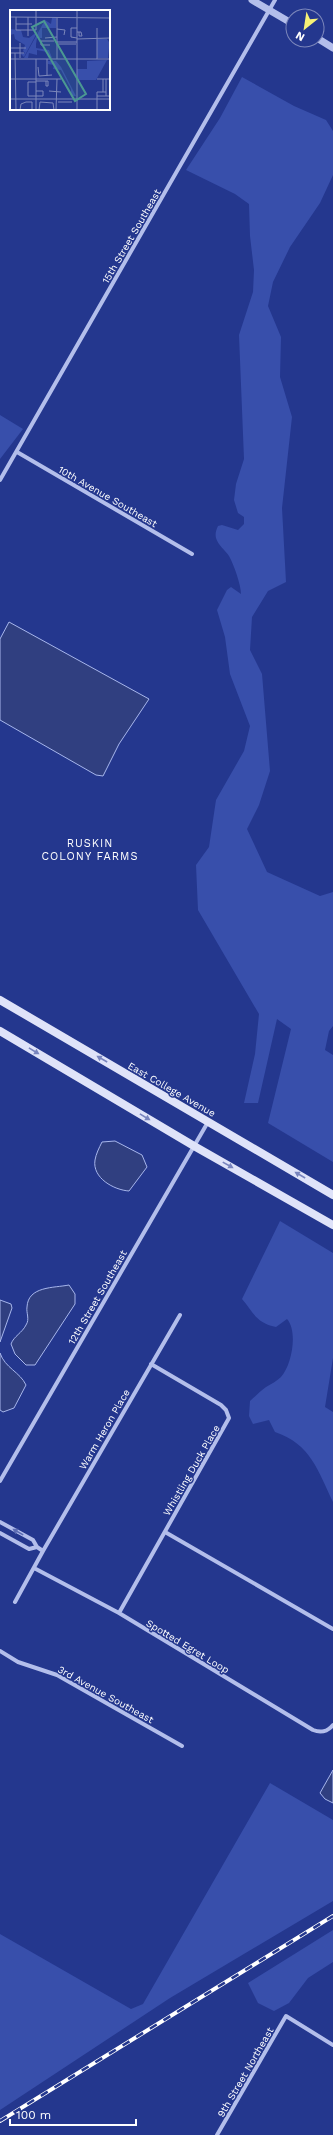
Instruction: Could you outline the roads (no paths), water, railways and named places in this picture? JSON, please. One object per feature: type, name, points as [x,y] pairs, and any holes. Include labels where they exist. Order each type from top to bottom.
[{"type":"main road","name":"East College Avenue","points":[[0,1000],[333,1195]]},
{"type":"main road","points":[[0,1031],[194,1146],[333,1225]]},
{"type":"street","points":[[252,0],[285,19]]},
{"type":"street","name":"15th Street Southeast","points":[[0,480],[275,0]]},
{"type":"street","name":"10th Avenue Southeast","points":[[17,452],[192,554]]},
{"type":"street","name":"12th Street Southeast","points":[[0,1481],[208,1122]]},
{"type":"street","name":"Warm Heron Place","points":[[15,1602],[180,1314]]},
{"type":"street","name":"Whistling Duck Place","points":[[119,1613],[229,1418],[226,1410],[221,1405],[151,1364]]},
{"type":"street","points":[[0,1522],[33,1540],[37,1547],[43,1551]]},
{"type":"street","points":[[165,1532],[333,1629]]},
{"type":"street","points":[[0,1533],[29,1550],[37,1547]]},
{"type":"street","name":"Spotted Egret Loop","points":[[34,1568],[119,1613],[313,1730],[323,1731],[333,1726]]},
{"type":"street","name":"3rd Avenue Southeast","points":[[0,1651],[18,1662],[57,1675],[182,1746]]},
{"type":"street","name":"9th Street Northeast","points":[[217,2135],[286,2016],[333,2045]]},
{"type":"railway","points":[[0,2121],[333,1916]]},
{"type":"district","name":"RUSKIN COLONY FARMS","points":[[90,849]]}]
